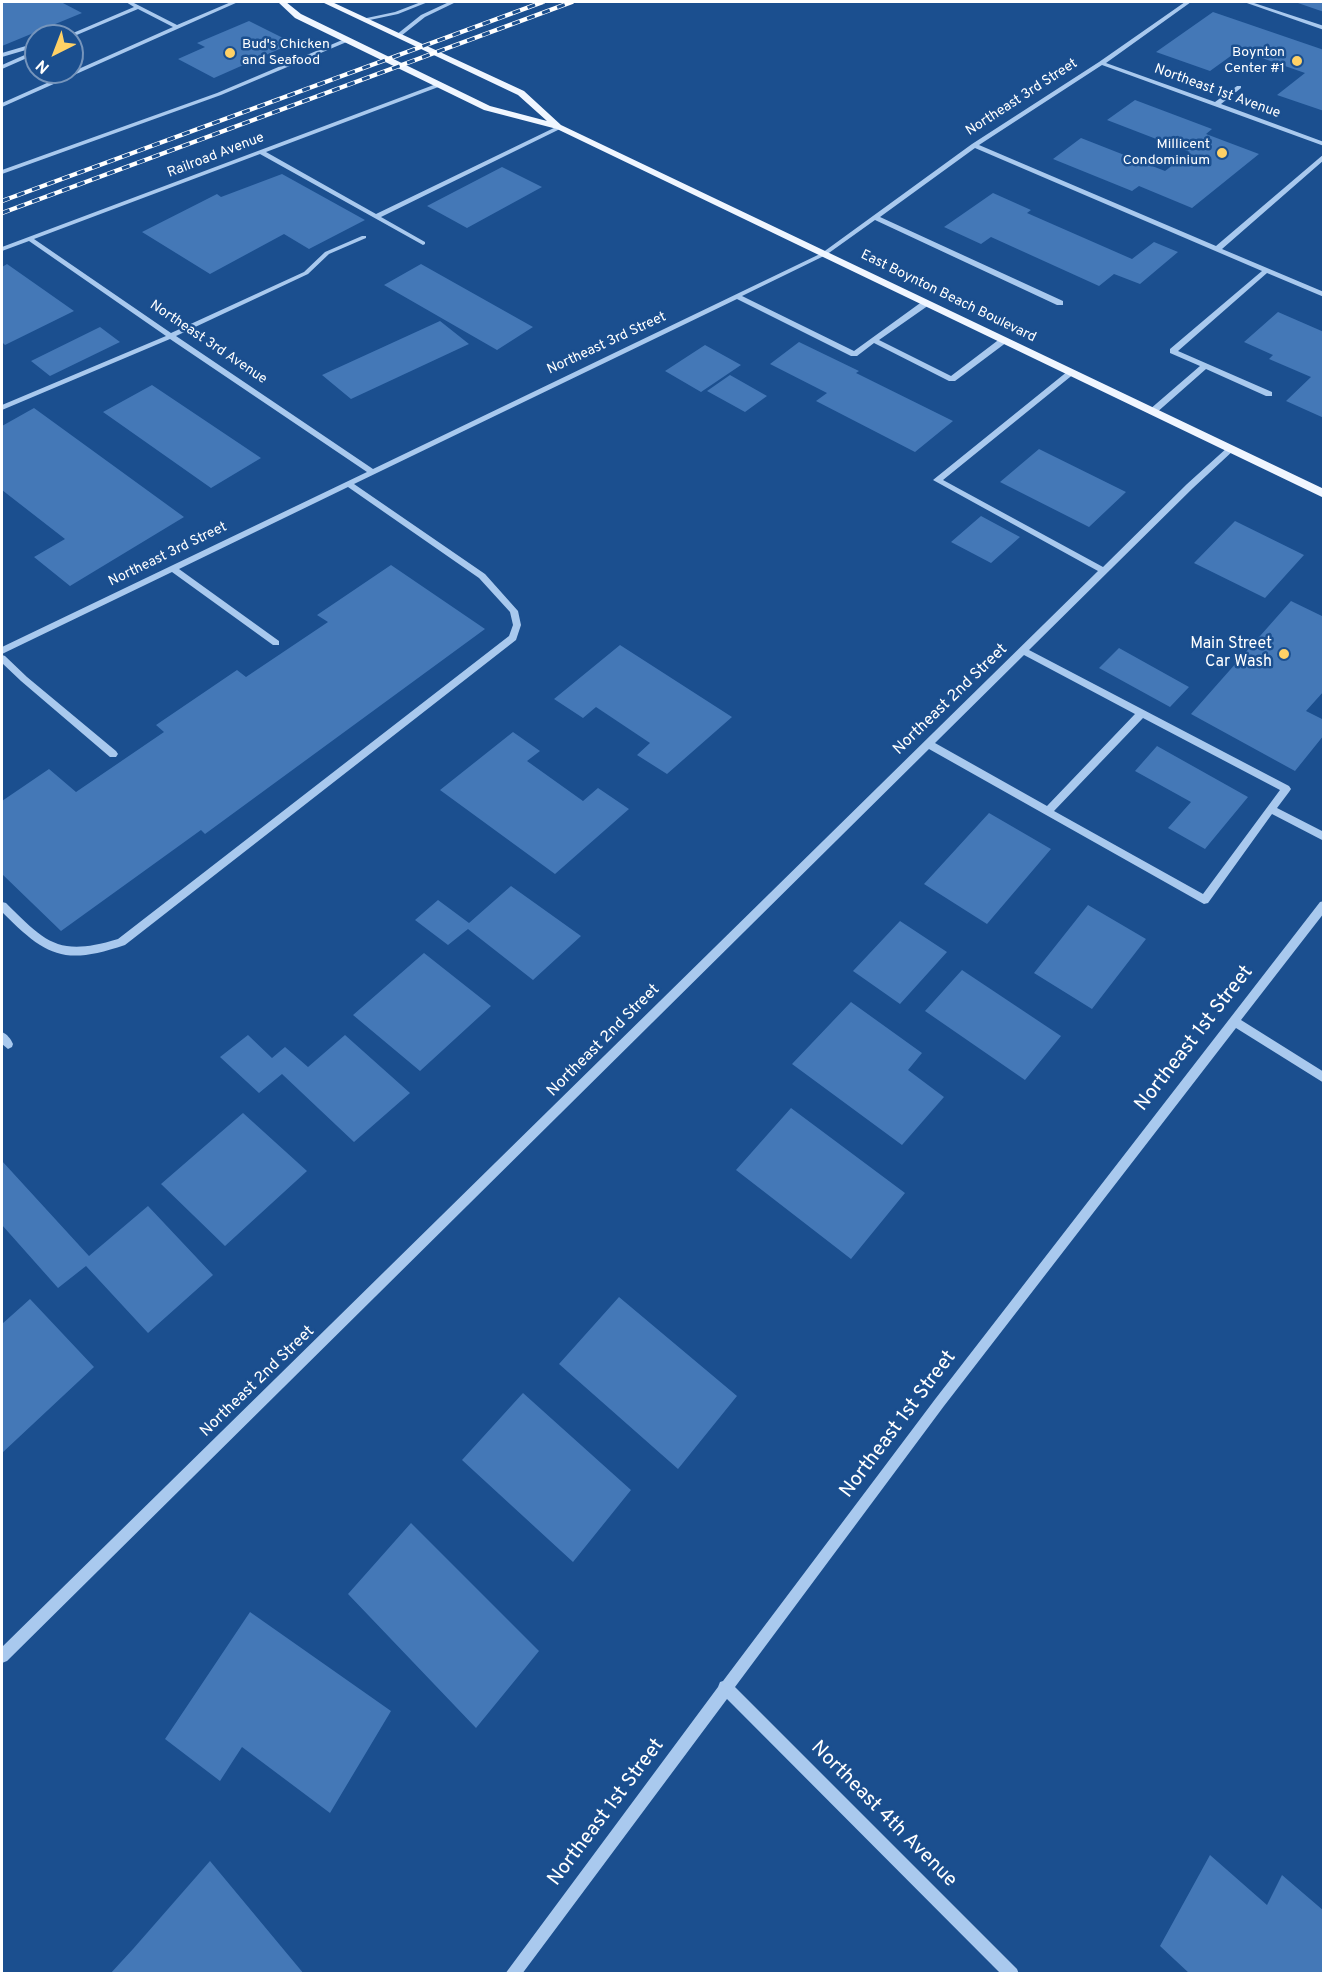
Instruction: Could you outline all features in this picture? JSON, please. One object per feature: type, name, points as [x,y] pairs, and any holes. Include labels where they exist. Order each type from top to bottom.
[{"type":"main road","name":"East Boynton Beach Boulevard","points":[[282,2],[298,16],[487,108],[560,127],[1323,494]]},
{"type":"main road","name":"East Boynton Beach Boulevard","points":[[326,2],[521,93],[560,127]]},
{"type":"street","points":[[129,2],[177,27]]},
{"type":"street","points":[[2,105],[236,2]]},
{"type":"street","points":[[365,19],[409,9],[425,2]]},
{"type":"street","points":[[399,35],[423,16],[453,2]]},
{"type":"street","name":"Northeast 3rd Street","points":[[2,651],[824,254],[877,218],[974,145],[1101,63],[1188,2]]},
{"type":"street","points":[[1247,2],[1323,28]]},
{"type":"street","points":[[84,30],[139,7]]},
{"type":"street","points":[[2,172],[215,97],[347,40]]},
{"type":"street","points":[[2,55],[24,49]]},
{"type":"street","points":[[2,67],[24,57]]},
{"type":"street","name":"Northeast 1st Avenue","points":[[1101,63],[1323,144]]},
{"type":"street","name":"Railroad Avenue","points":[[2,249],[439,85]]},
{"type":"street","points":[[1216,104],[1239,87]]},
{"type":"street","points":[[375,217],[560,127]]},
{"type":"street","points":[[974,145],[1323,295]]},
{"type":"street","points":[[261,152],[423,243]]},
{"type":"street","points":[[1217,249],[1323,156]]},
{"type":"street","points":[[877,218],[1060,303]]},
{"type":"street","points":[[2,408],[171,336],[306,273],[327,253],[364,237]]},
{"type":"street","name":"Northeast 3rd Avenue","points":[[30,239],[372,471]]},
{"type":"street","points":[[1267,270],[1173,351],[1269,394]]},
{"type":"street","points":[[738,297],[854,354],[926,303]]},
{"type":"street","points":[[874,340],[952,379],[1004,340]]},
{"type":"street","points":[[1152,412],[1204,366]]},
{"type":"street","points":[[1071,373],[938,480],[1104,571]]},
{"type":"street","name":"Northeast 2nd Street","points":[[2,1656],[1104,571],[1231,449]]},
{"type":"street","points":[[2,906],[37,940],[51,949],[71,952],[96,951],[121,942],[513,638],[517,626],[514,611],[482,576],[347,483]]},
{"type":"street","points":[[172,567],[276,643]]},
{"type":"street","points":[[929,744],[1204,900],[1286,789],[1023,651]]},
{"type":"street","points":[[2,658],[24,680],[113,754]]},
{"type":"street","points":[[1048,811],[1142,714]]},
{"type":"street","points":[[1271,809],[1323,837]]},
{"type":"street","name":"Northeast 1st Street","points":[[512,1974],[940,1402],[1323,904]]},
{"type":"street","points":[[1234,1021],[1323,1078]]},
{"type":"street","name":"Northeast 4th Avenue","points":[[725,1687],[1012,1974]]},
{"type":"building","points":[[2,2],[61,2],[82,13],[55,24],[24,24],[24,37],[2,46]]},
{"type":"building","points":[[1295,2],[1324,2],[1324,12]]},
{"type":"building","name":"Boynton Center #1","points":[[1213,12],[1324,50],[1324,111],[1277,95],[1305,73],[1239,50],[1210,71],[1156,52]]},
{"type":"building","name":"Bud's Chicken and Seafood","points":[[249,21],[293,43],[214,78],[178,59],[205,47],[197,43]]},
{"type":"building","name":"Millicent Condominium","points":[[1135,100],[1212,129],[1206,134],[1259,154],[1192,208],[1139,186],[1132,191],[1053,159],[1081,138],[1165,171],[1190,152],[1107,120]]},
{"type":"building","points":[[502,167],[542,187],[467,228],[427,206]]},
{"type":"building","points":[[282,174],[365,220],[309,249],[284,234],[210,274],[142,232],[217,194],[221,197]]},
{"type":"building","points":[[993,193],[1031,210],[1027,213],[1132,259],[1154,242],[1178,252],[1140,284],[1114,274],[1099,286],[991,237],[981,244],[944,227]]},
{"type":"building","points":[[7,264],[74,311],[5,345],[2,342],[2,267]]},
{"type":"building","points":[[421,264],[533,327],[497,350],[384,285]]},
{"type":"building","points":[[1278,312],[1324,332],[1324,418],[1286,401],[1311,377],[1269,359],[1273,355],[1244,342]]},
{"type":"building","points":[[440,321],[469,344],[351,399],[322,375]]},
{"type":"building","points":[[100,327],[120,342],[50,376],[31,361]]},
{"type":"building","points":[[799,342],[953,421],[915,452],[816,401],[827,393],[770,364]]},
{"type":"building","points":[[705,345],[741,365],[701,392],[665,371]]},
{"type":"building","points":[[730,375],[767,396],[745,412],[707,391]]},
{"type":"building","points":[[152,385],[261,458],[211,488],[103,412]]},
{"type":"building","points":[[34,408],[184,517],[70,586],[34,557],[65,539],[2,490],[2,426]]},
{"type":"building","points":[[1039,449],[1126,492],[1089,527],[1000,482]]},
{"type":"building","points":[[981,516],[1020,537],[991,563],[951,542]]},
{"type":"building","points":[[1235,521],[1304,555],[1265,598],[1194,563]]},
{"type":"building","points":[[391,565],[485,629],[205,834],[201,830],[61,931],[2,874],[2,801],[49,769],[76,792],[164,732],[156,725],[237,670],[246,677],[328,622],[317,615]]},
{"type":"building","name":"Main Street Car Wash","points":[[1291,601],[1324,617],[1324,691],[1306,711],[1324,720],[1324,735],[1295,771],[1191,714]]},
{"type":"building","points":[[620,645],[732,717],[667,774],[637,755],[650,743],[596,707],[583,718],[554,699]]},
{"type":"building","points":[[1119,648],[1189,687],[1170,707],[1099,668]]},
{"type":"building","points":[[513,732],[540,751],[527,761],[583,801],[598,788],[629,809],[555,874],[440,790]]},
{"type":"building","points":[[1157,746],[1248,797],[1205,849],[1168,828],[1191,802],[1135,771]]},
{"type":"building","points":[[989,813],[1051,849],[987,924],[924,884]]},
{"type":"building","points":[[511,886],[581,936],[533,980],[468,929],[448,945],[415,920],[438,900],[469,923]]},
{"type":"building","points":[[1088,905],[1146,939],[1092,1009],[1034,973]]},
{"type":"building","points":[[900,921],[947,952],[900,1004],[853,971]]},
{"type":"building","points":[[424,953],[491,1006],[420,1071],[353,1015]]},
{"type":"building","points":[[962,970],[1061,1036],[1025,1080],[925,1011]]},
{"type":"building","points":[[851,1002],[922,1053],[908,1070],[944,1097],[902,1145],[792,1064]]},
{"type":"building","points":[[248,1035],[272,1058],[285,1047],[308,1067],[345,1035],[410,1093],[354,1142],[282,1074],[259,1093],[220,1057]]},
{"type":"building","points":[[791,1108],[905,1193],[851,1259],[736,1170]]},
{"type":"building","points":[[243,1113],[307,1171],[225,1246],[161,1184]]},
{"type":"building","points":[[2,1161],[89,1256],[148,1206],[213,1275],[148,1333],[86,1266],[58,1288],[2,1225]]},
{"type":"building","points":[[619,1297],[737,1396],[678,1469],[559,1364]]},
{"type":"building","points":[[30,1299],[94,1367],[2,1453],[2,1324]]},
{"type":"building","points":[[523,1393],[631,1490],[573,1562],[462,1460]]},
{"type":"building","points":[[411,1523],[539,1651],[476,1728],[348,1594]]},
{"type":"building","points":[[250,1612],[391,1711],[330,1813],[242,1747],[220,1781],[165,1739]]},
{"type":"building","points":[[1210,1855],[1267,1905],[1282,1875],[1324,1911],[1324,1974],[1190,1974],[1160,1946]]},
{"type":"building","points":[[210,1861],[304,1974],[110,1974],[133,1949]]},
{"type":"railway","points":[[2,201],[543,2]]},
{"type":"railway","points":[[2,213],[572,2]]},
{"type":"place","name":"Bud's Chicken and Seafood","points":[[230,53]]},
{"type":"place","name":"Boynton Center #1","points":[[1297,61]]},
{"type":"place","name":"Millicent Condominium","points":[[1222,153]]},
{"type":"place","name":"Main Street Car Wash","points":[[1284,654]]}]
